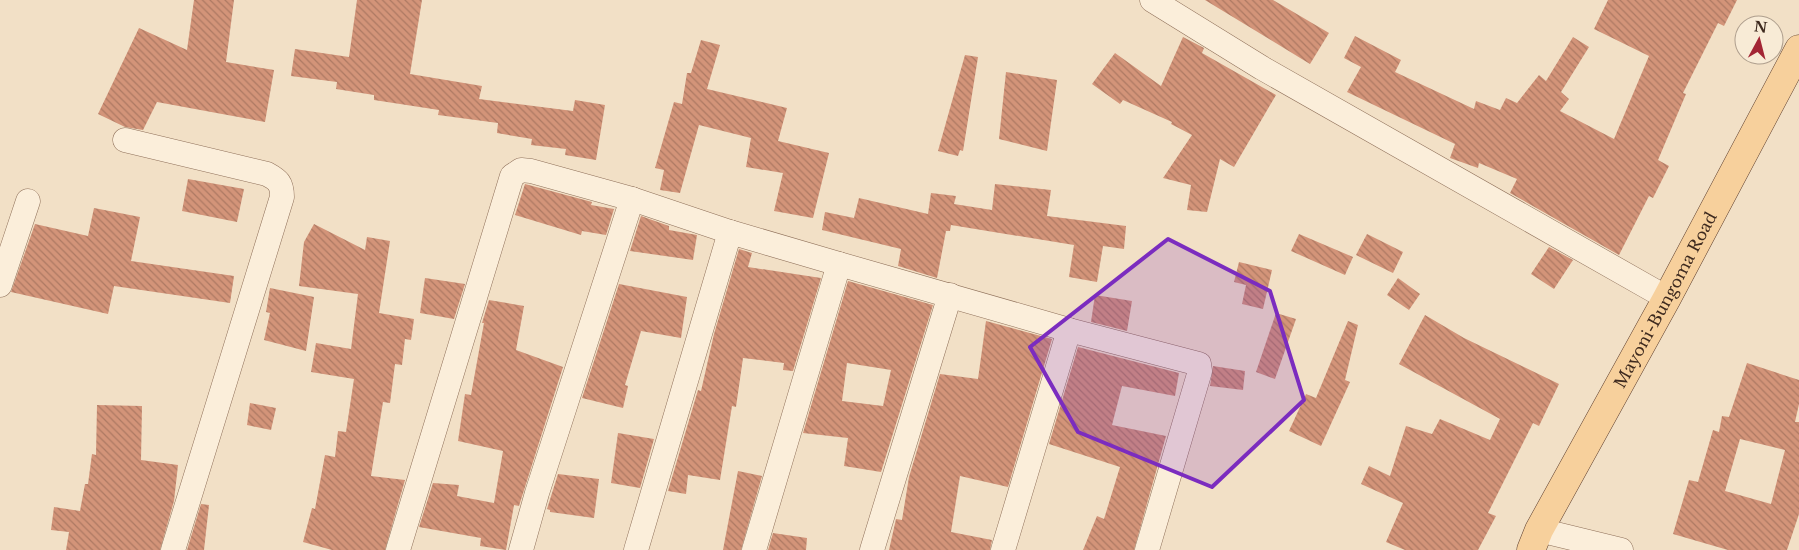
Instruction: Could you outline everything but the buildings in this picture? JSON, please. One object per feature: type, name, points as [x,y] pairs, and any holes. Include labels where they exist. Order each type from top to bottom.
[{"type":"main road","name":"Mayoni-Bungoma Road","points":[[1535,540],[1668,298],[1799,49]]},
{"type":"street","points":[[1152,0],[1262,68],[1668,298]]},
{"type":"street","points":[[125,140],[267,174],[277,180],[282,186],[279,206],[173,550]]},
{"type":"street","points":[[398,550],[512,176],[521,170],[632,198],[730,232],[839,264],[1069,330],[1199,364],[1200,371],[1147,550]]},
{"type":"street","points":[[521,550],[537,493],[632,198]]},
{"type":"street","points":[[0,284],[28,201]]},
{"type":"street","points":[[636,550],[730,232]]},
{"type":"street","points":[[754,550],[839,264]]},
{"type":"street","points":[[872,550],[950,296]]},
{"type":"street","points":[[1003,550],[1069,330]]},
{"type":"street","points":[[1535,540],[1621,550]]},
{"type":"highlighted area","points":[[1168,239],[1270,291],[1304,400],[1212,487],[1078,432],[1030,347]]}]
